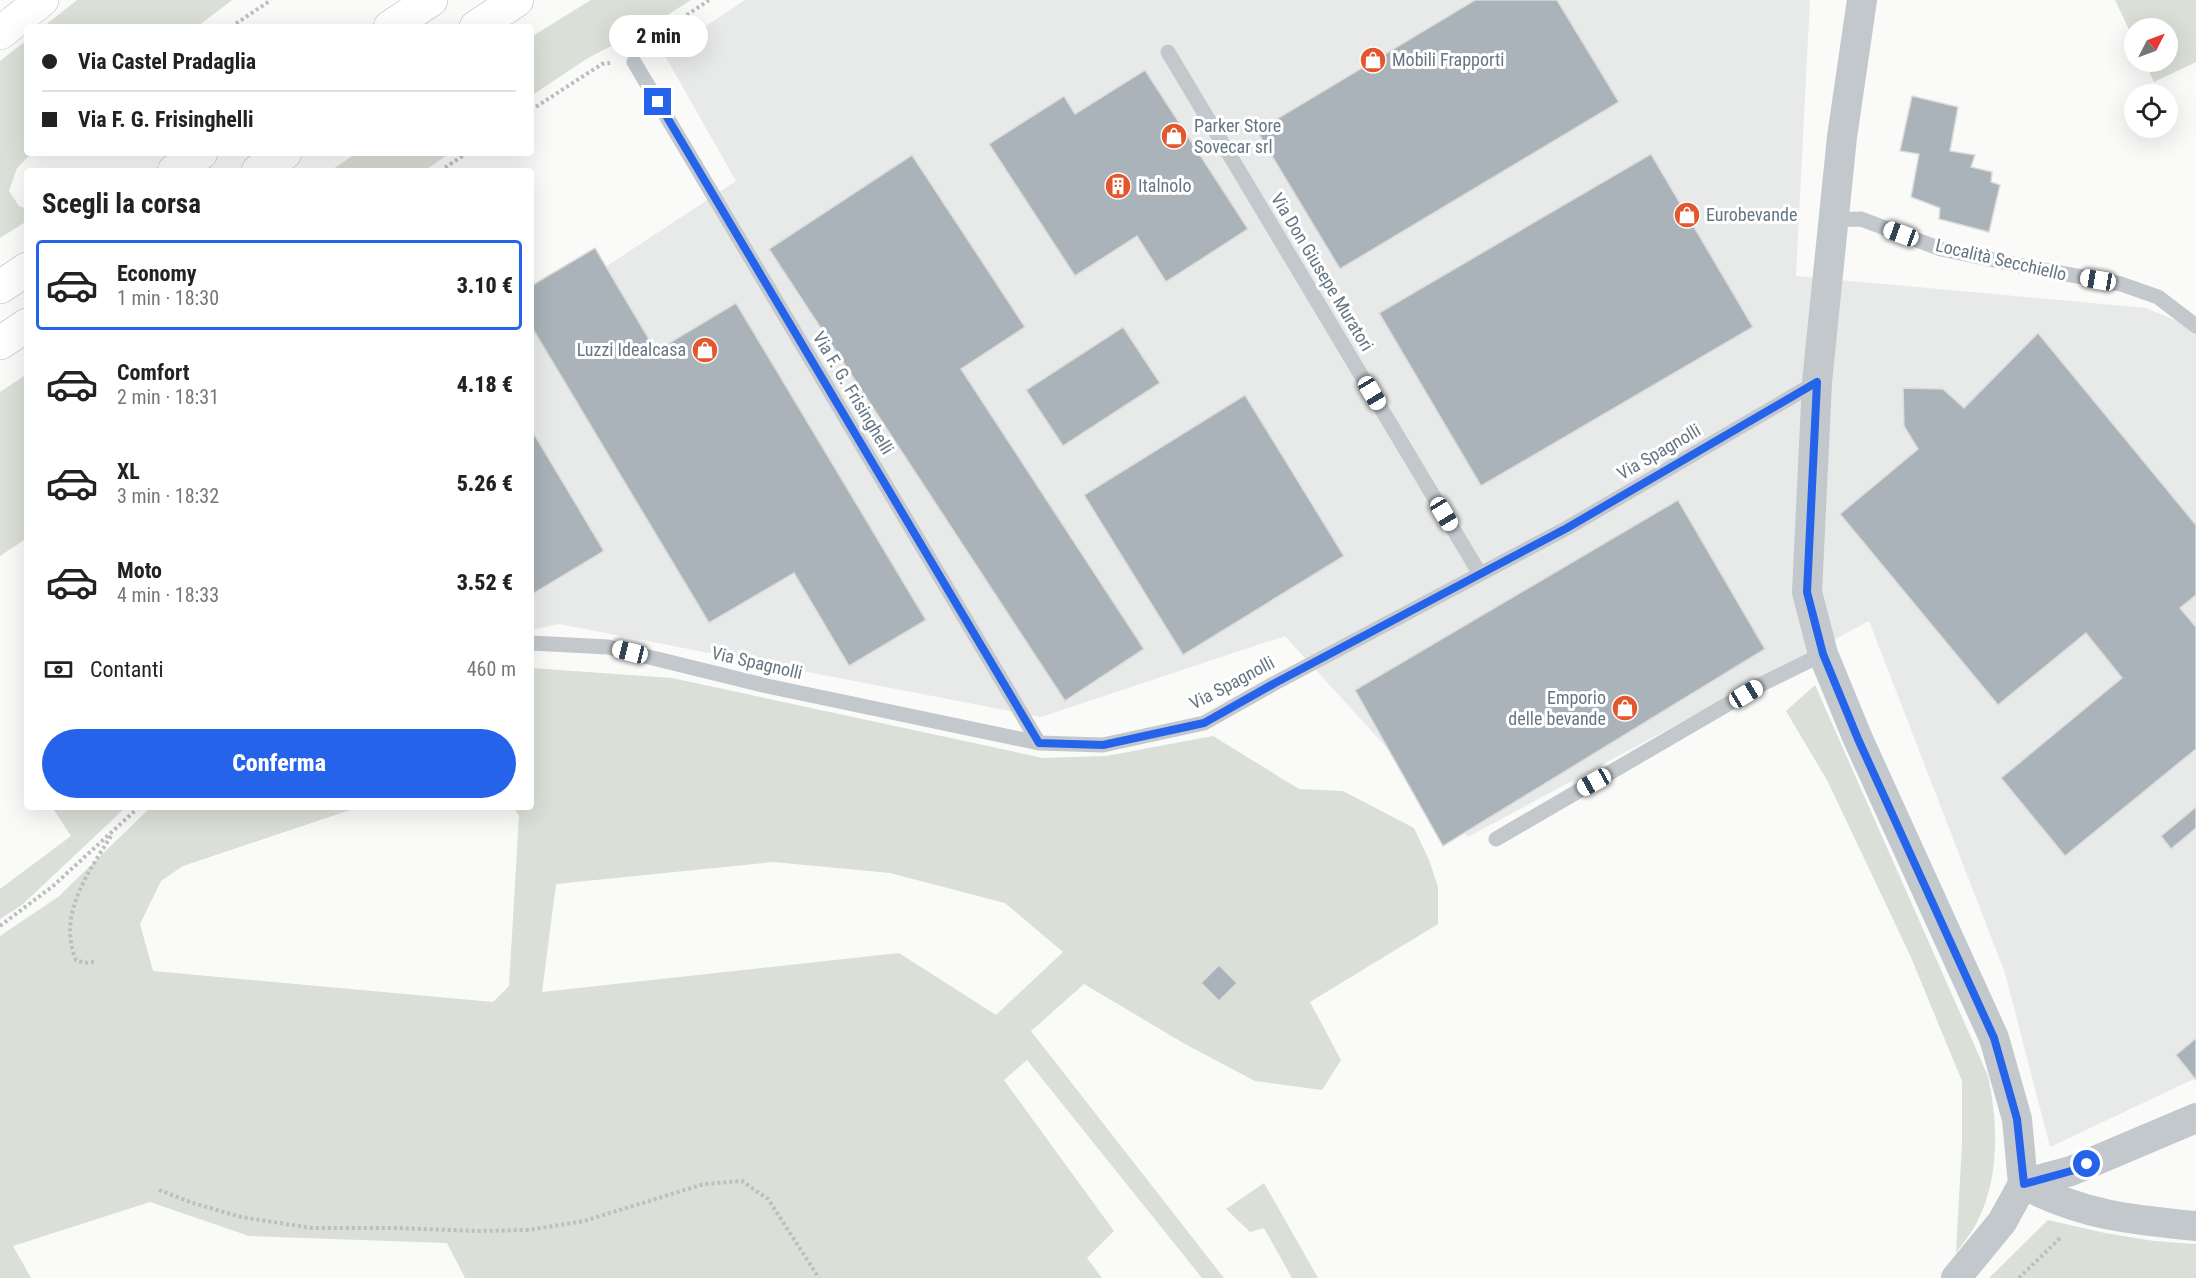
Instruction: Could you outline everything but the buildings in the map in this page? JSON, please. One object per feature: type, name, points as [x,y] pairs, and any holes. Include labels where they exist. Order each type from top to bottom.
[{"type":"main road","points":[[0,33],[42,0]]},
{"type":"main road","points":[[395,24],[431,0]]},
{"type":"main road","points":[[481,24],[518,0]]},
{"type":"main road","points":[[178,168],[196,156]]},
{"type":"main road","points":[[262,168],[280,156]]},
{"type":"main road","points":[[0,287],[24,271]]},
{"type":"main road","points":[[0,343],[24,327]]},
{"type":"street","points":[[1860,0],[1859,34],[1842,137],[1817,382],[1807,592],[1823,654],[1863,750],[1994,1038],[2017,1119],[2024,1184],[2002,1222],[1956,1278]]},
{"type":"street","points":[[1859,34],[1876,0]]},
{"type":"street","points":[[2024,1184],[2071,1171],[2196,1118]]},
{"type":"street","points":[[2024,1184],[2050,1198],[2096,1214],[2139,1221],[2196,1226]]},
{"type":"lane","name":"Via Don Giusepe Muratori","points":[[1168,52],[1480,574]]},
{"type":"lane","name":"Via F. G. Frisinghelli","points":[[634,62],[1039,743]]},
{"type":"lane","name":"Località Secchiello","points":[[1833,220],[1861,219],[1941,249],[2121,284],[2158,297],[2196,326]]},
{"type":"lane","name":"Via Spagnolli","points":[[534,643],[608,647],[767,686],[1039,743],[1103,745],[1204,723],[1577,522],[1817,382]]},
{"type":"lane","points":[[1496,839],[1764,684],[1823,654]]},
{"type":"path","points":[[235,24],[271,0]]},
{"type":"path","points":[[534,108],[602,64],[618,61],[634,62],[644,44],[709,0]]},
{"type":"path","points":[[444,168],[462,156]]},
{"type":"path","points":[[0,926],[53,886],[136,810]]},
{"type":"path","points":[[94,962],[85,963],[75,960],[71,948],[70,916],[83,881],[115,830]]},
{"type":"path","points":[[159,1190],[241,1217],[312,1228],[476,1231],[530,1230],[584,1221],[704,1184],[742,1181],[768,1199],[819,1278]]},
{"type":"path","points":[[2019,1278],[2062,1235]]},
{"type":"shaded area","points":[[77,0],[232,0],[201,24],[47,24]]},
{"type":"shaded area","points":[[591,0],[691,0],[650,26],[588,58],[534,94],[534,35]]},
{"type":"shaded area","points":[[745,0],[1810,0],[1796,276],[2146,308],[2196,329],[2196,1078],[2050,1147],[2005,973],[1869,621],[1468,837],[1285,636],[1041,717],[559,624],[534,629],[534,314],[736,181],[664,54]]},
{"type":"shaded area","points":[[2115,0],[2196,0],[2196,62],[2178,71],[2178,18],[2124,19]]},
{"type":"shaded area","points":[[24,42],[24,156],[29,156],[17,168],[9,191],[19,206],[24,208],[24,223],[0,238],[0,61]]},
{"type":"shaded area","points":[[2150,72],[2175,72],[2154,82]]},
{"type":"shaded area","points":[[352,156],[446,156],[428,168],[334,168]]},
{"type":"shaded area","points":[[24,376],[24,540],[0,556],[0,392]]},
{"type":"shaded area","points":[[534,668],[672,678],[1043,758],[1106,756],[1213,736],[1299,789],[1343,791],[1414,828],[1429,860],[1438,887],[1438,924],[1310,1002],[1341,1060],[1322,1090],[1255,1081],[1185,1044],[1084,984],[1031,1031],[1224,1278],[1202,1278],[1027,1060],[1004,1080],[1114,1231],[1087,1258],[1102,1278],[465,1278],[447,1243],[249,1236],[150,1202],[13,1246],[31,1278],[0,1278],[0,936],[58,897],[148,810],[350,810],[183,866],[161,881],[140,924],[153,971],[493,1002],[509,986],[519,816],[515,810],[534,810]],"holes":[[[773,862],[890,873],[1005,903],[1063,952],[996,1015],[899,953],[542,992],[556,884]]]},
{"type":"shaded area","points":[[1815,685],[1988,1076],[1995,1131],[1990,1188],[1973,1230],[1956,1253],[1962,1144],[1962,1081],[1910,955],[1827,780],[1786,711]]},
{"type":"shaded area","points":[[54,810],[123,810],[22,905],[0,919],[0,889],[71,836]]},
{"type":"shaded area","points":[[1264,1183],[1318,1278],[1292,1278],[1264,1228],[1250,1232],[1226,1209]]},
{"type":"shaded area","points":[[2048,1220],[2154,1241],[2196,1244],[2196,1278],[1989,1278]]},
{"type":"place","name":"Mobili Frapporti","points":[[1373,60]]},
{"type":"place","name":"Parker Store Sovecar srl","points":[[1174,136]]},
{"type":"place","name":"Italnolo","points":[[1118,186]]},
{"type":"place","name":"Eurobevande","points":[[1687,215]]},
{"type":"place","name":"Luzzi Idealcasa","points":[[705,350]]},
{"type":"place","name":"Emporio delle bevande","points":[[1625,708]]},
{"type":"route","points":[[658,102],[1039,743],[1103,745],[1204,723],[1567,528],[1817,382],[1807,592],[1823,654],[1858,739],[1994,1038],[2017,1119],[2024,1184],[2071,1171],[2087,1164]]}]
